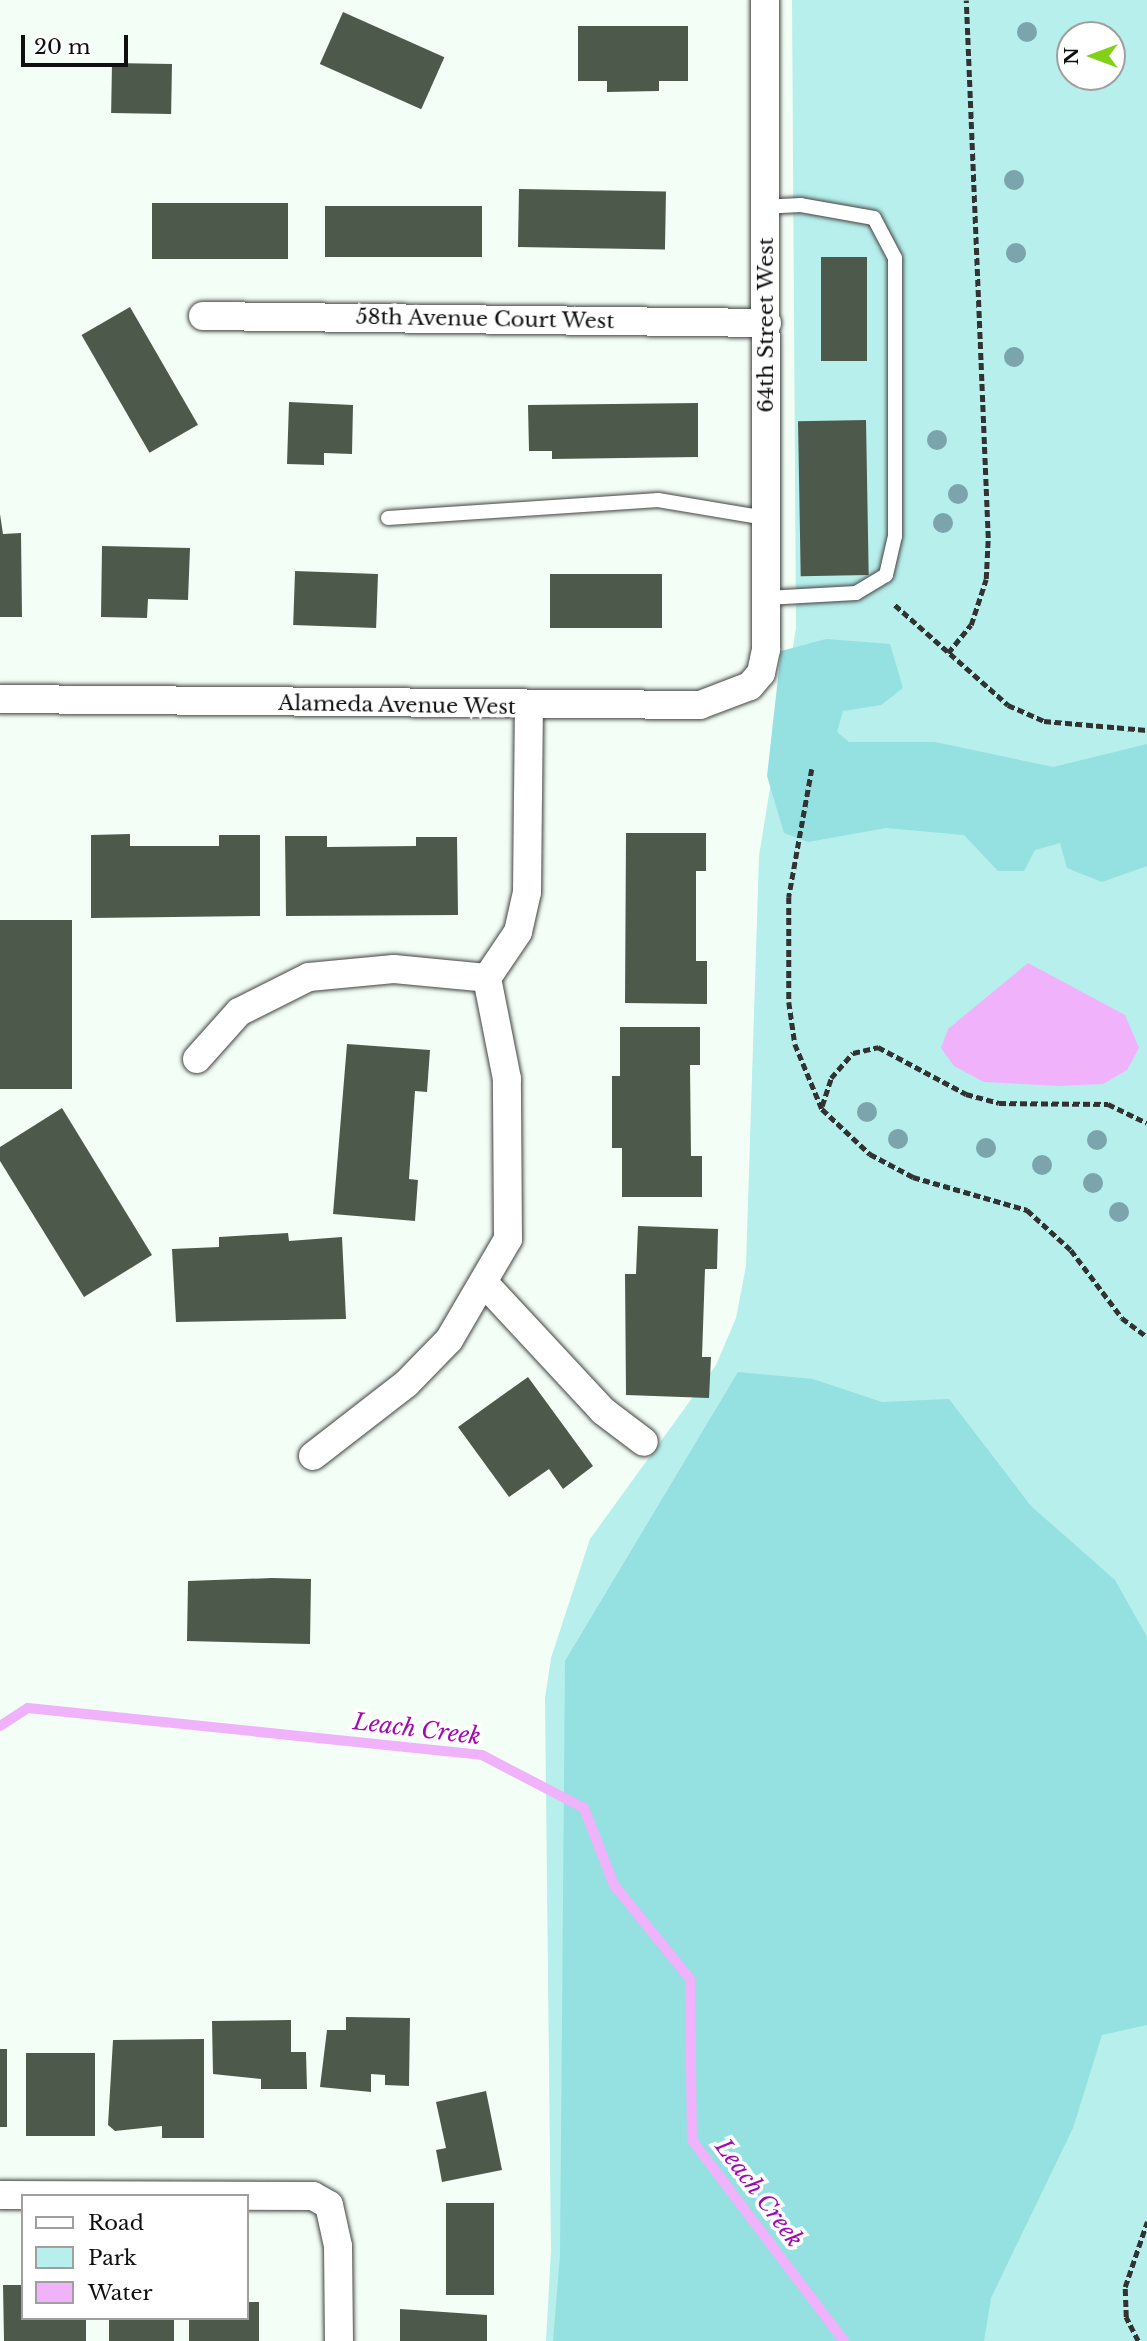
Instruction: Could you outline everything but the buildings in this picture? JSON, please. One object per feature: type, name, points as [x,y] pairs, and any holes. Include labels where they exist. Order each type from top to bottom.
[{"type":"street","name":"64th Street West","points":[[765,0],[766,649]]},
{"type":"street","name":"58th Avenue Court West","points":[[203,316],[767,323]]},
{"type":"street","name":"Alameda Avenue West","points":[[0,699],[529,707],[700,705],[750,686],[761,673],[766,649]]},
{"type":"street","points":[[313,1456],[407,1383],[449,1340],[486,1285],[508,1239],[511,1213],[507,1079],[487,978],[518,932],[527,892],[529,707]]},
{"type":"street","points":[[197,1059],[239,1012],[309,977],[394,969],[487,978]]},
{"type":"street","points":[[486,1285],[603,1411],[644,1442]]},
{"type":"street","points":[[61,2194],[245,2191],[313,2196],[332,2214],[339,2341]]},
{"type":"street","points":[[0,2195],[21,2195]]},
{"type":"lane","points":[[766,207],[801,205],[874,218],[895,258],[895,536],[886,575],[856,593],[766,598]]},
{"type":"lane","points":[[388,518],[658,500],[766,518]]},
{"type":"path","points":[[948,653],[971,625],[986,579],[988,538],[967,0]]},
{"type":"path","points":[[895,605],[1008,705],[1044,722],[1145,729]]},
{"type":"path","points":[[812,769],[789,897],[789,1002],[795,1044],[822,1109],[870,1154],[913,1177],[1027,1210],[1071,1250],[1122,1318],[1147,1337]]},
{"type":"path","points":[[822,1109],[822,1093],[853,1053],[878,1047],[966,1094],[999,1103],[1108,1104],[1147,1123]]},
{"type":"path","points":[[1138,2341],[1126,2317],[1125,2287],[1147,2222]]},
{"type":"green space","points":[[792,0],[1147,0],[1147,2341],[546,2341],[551,2251],[545,1698],[551,1658],[590,1539],[716,1365],[736,1318],[746,1266],[759,856],[796,628]]},
{"type":"shaded area","points":[[826,639],[890,644],[903,688],[881,705],[843,711],[837,732],[849,742],[935,742],[1053,767],[1147,744],[1147,866],[1102,882],[1067,868],[1060,843],[1035,850],[1024,871],[998,871],[964,835],[886,828],[808,842],[784,833],[767,776],[781,651]]},
{"type":"shaded area","points":[[738,1372],[813,1379],[882,1402],[949,1399],[1031,1506],[1115,1580],[1147,1637],[1147,2025],[1102,2035],[1073,2128],[991,2298],[984,2341],[553,2341],[560,2255],[565,1661]]},
{"type":"water","points":[[1028,963],[1125,1015],[1139,1048],[1127,1070],[1103,1084],[1060,1086],[984,1082],[954,1066],[941,1048],[948,1029]]},
{"type":"waterway","name":"Leach Creek","points":[[0,1726],[28,1708],[482,1755],[584,1808],[614,1885],[690,1979],[692,2140],[844,2341]]}]
